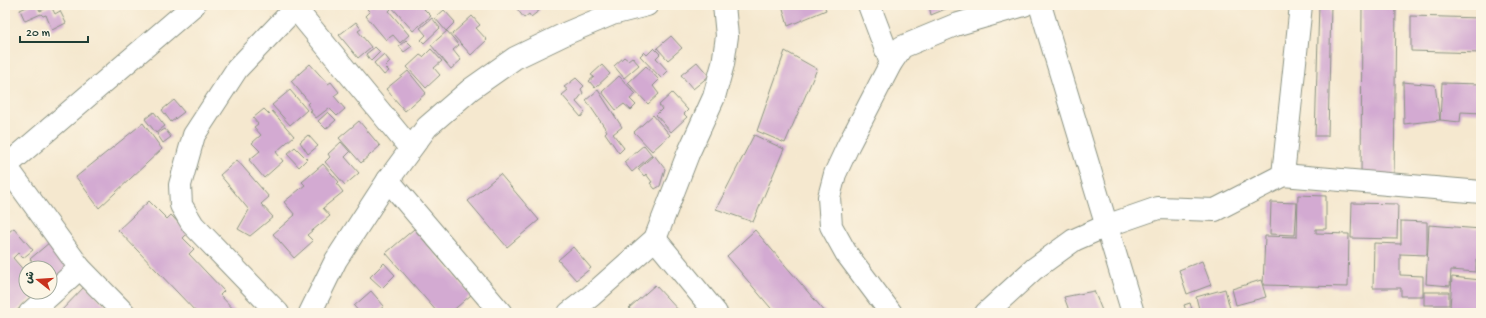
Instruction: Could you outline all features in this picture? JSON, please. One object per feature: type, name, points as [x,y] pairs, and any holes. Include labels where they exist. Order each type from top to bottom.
[{"type":"street","points":[[124,313],[80,268],[5,167],[194,5]]},
{"type":"street","points":[[310,313],[336,260],[388,180],[410,148],[427,127],[471,89],[515,58],[567,33],[612,14],[647,5]]},
{"type":"street","points":[[569,313],[591,296],[655,239],[688,154],[714,97],[723,64],[727,36],[724,5]]},
{"type":"street","points":[[869,5],[891,63]]},
{"type":"street","points":[[891,313],[846,253],[831,226],[829,197],[835,174],[891,63],[902,47],[955,25],[1024,5]]},
{"type":"street","points":[[1040,5],[1133,313]]},
{"type":"street","points":[[1282,175],[1301,5]]},
{"type":"street","points":[[278,313],[193,225],[181,206],[180,185],[194,135],[237,69],[297,6],[410,148]]},
{"type":"street","points":[[986,313],[1034,269],[1074,240],[1106,226],[1158,208],[1215,210],[1282,175],[1481,192]]},
{"type":"street","points":[[388,180],[501,313]]},
{"type":"street","points":[[655,239],[716,313]]},
{"type":"street","points":[[30,313],[80,268]]},
{"type":"building","points":[[31,5],[37,5],[40,11],[51,6],[55,14],[60,11],[66,23],[52,30],[46,15],[43,16],[41,14],[25,21],[20,10]]},
{"type":"building","points":[[371,5],[388,5],[391,9],[389,11],[409,35],[400,43],[393,35],[386,40],[366,16],[370,12],[367,9]]},
{"type":"building","points":[[390,5],[425,5],[426,6],[424,9],[431,16],[413,31]]},
{"type":"building","points":[[514,5],[539,5],[537,7],[540,10],[531,17],[529,14],[524,18]]},
{"type":"building","points":[[782,5],[824,5],[826,10],[788,26]]},
{"type":"building","points":[[929,5],[955,5],[931,15]]},
{"type":"building","points":[[1319,5],[1331,5],[1328,136],[1315,136]]},
{"type":"building","points":[[1362,5],[1396,5],[1394,179],[1361,179]]},
{"type":"building","points":[[444,10],[455,22],[446,31],[435,18]]},
{"type":"building","points":[[472,16],[480,25],[476,28],[487,40],[471,55],[452,34]]},
{"type":"building","points":[[1411,16],[1481,18],[1481,53],[1411,51]]},
{"type":"building","points":[[432,18],[440,28],[424,43],[421,40],[426,35],[420,28]]},
{"type":"building","points":[[356,22],[361,29],[358,31],[371,47],[358,58],[339,35]]},
{"type":"building","points":[[447,31],[459,45],[453,50],[461,60],[451,69],[431,45]]},
{"type":"building","points":[[671,36],[682,48],[668,60],[657,48]]},
{"type":"building","points":[[406,40],[412,46],[404,52],[399,46]]},
{"type":"building","points":[[375,47],[380,52],[371,61],[366,54]]},
{"type":"building","points":[[654,48],[660,54],[656,58],[668,71],[661,78],[640,56],[644,52],[647,55]]},
{"type":"building","points":[[431,49],[442,61],[434,68],[440,75],[426,88],[407,67],[420,55],[423,57]]},
{"type":"building","points":[[785,51],[817,69],[785,143],[757,131]]},
{"type":"building","points":[[384,54],[390,62],[385,67],[389,71],[384,75],[374,63]]},
{"type":"building","points":[[624,57],[628,60],[632,57],[639,65],[624,78],[614,66]]},
{"type":"building","points":[[697,62],[709,76],[693,89],[681,75]]},
{"type":"building","points":[[310,64],[328,84],[331,82],[339,92],[334,96],[345,109],[337,116],[329,108],[316,118],[310,111],[312,110],[307,104],[309,102],[291,81]]},
{"type":"building","points":[[602,65],[610,74],[595,88],[589,81],[594,77],[591,75]]},
{"type":"building","points":[[646,66],[659,80],[653,86],[659,94],[648,104],[628,83]]},
{"type":"building","points":[[408,71],[426,93],[405,111],[386,89]]},
{"type":"building","points":[[619,76],[636,94],[630,99],[636,105],[631,110],[624,104],[616,110],[602,92]]},
{"type":"building","points":[[576,78],[584,86],[581,89],[583,93],[576,102],[585,112],[581,117],[562,95],[568,90],[564,87]]},
{"type":"building","points":[[1403,82],[1435,85],[1440,120],[1404,124]]},
{"type":"building","points":[[1442,83],[1481,84],[1481,113],[1461,112],[1460,122],[1440,120]]},
{"type":"building","points":[[290,90],[307,110],[290,125],[272,105]]},
{"type":"building","points":[[598,90],[622,127],[613,134],[624,148],[619,153],[605,133],[607,131],[586,100]]},
{"type":"building","points":[[672,93],[688,110],[684,114],[687,117],[671,132],[656,115],[662,109],[659,105]]},
{"type":"building","points":[[174,100],[184,112],[171,122],[162,110]]},
{"type":"building","points":[[264,109],[269,114],[272,111],[294,136],[276,152],[283,161],[264,178],[249,160],[260,151],[252,143],[261,135],[254,127],[258,124],[253,118]]},
{"type":"building","points":[[154,112],[165,126],[156,133],[145,119]]},
{"type":"building","points":[[328,112],[336,120],[326,129],[318,121]]},
{"type":"building","points":[[653,115],[670,135],[652,151],[634,132]]},
{"type":"building","points":[[359,121],[380,146],[361,163],[339,138]]},
{"type":"building","points":[[143,123],[162,149],[99,208],[76,177]]},
{"type":"building","points":[[165,129],[171,137],[163,143],[157,134]]},
{"type":"building","points":[[308,135],[318,146],[308,154],[300,142]]},
{"type":"building","points":[[754,135],[784,149],[753,222],[716,209]]},
{"type":"building","points":[[341,142],[350,152],[345,157],[359,173],[345,185],[325,162],[330,157],[328,154]]},
{"type":"building","points":[[644,145],[652,155],[632,172],[624,162]]},
{"type":"building","points":[[295,147],[307,159],[299,167],[287,154]]},
{"type":"building","points":[[654,155],[665,169],[660,186],[655,189],[650,183],[652,182],[646,174],[644,176],[638,169]]},
{"type":"building","points":[[237,160],[269,197],[261,204],[273,217],[250,236],[238,229],[249,210],[220,175]]},
{"type":"building","points":[[323,164],[339,182],[337,184],[343,192],[323,208],[330,216],[307,235],[313,241],[294,258],[273,234],[295,215],[284,202],[305,185],[302,182]]},
{"type":"building","points":[[500,174],[539,220],[507,247],[468,201]]},
{"type":"building","points":[[1298,195],[1326,196],[1326,229],[1316,229],[1316,233],[1349,234],[1348,287],[1263,285],[1265,236],[1297,237]]},
{"type":"building","points":[[149,201],[167,219],[171,215],[188,233],[183,238],[194,249],[189,254],[224,291],[220,295],[237,313],[197,313],[118,230]]},
{"type":"building","points":[[1271,202],[1297,203],[1295,235],[1270,234]]},
{"type":"building","points":[[1352,203],[1398,204],[1397,239],[1351,238]]},
{"type":"building","points":[[1401,221],[1427,222],[1427,255],[1400,254],[1400,275],[1423,276],[1423,296],[1401,296],[1401,288],[1373,288],[1374,243],[1401,244]]},
{"type":"building","points":[[1429,225],[1481,229],[1481,259],[1476,259],[1476,272],[1451,270],[1450,286],[1426,284]]},
{"type":"building","points":[[14,228],[33,250],[23,258],[18,253],[13,258],[18,264],[18,300],[29,300],[14,313],[5,313],[5,235]]},
{"type":"building","points":[[414,229],[471,295],[450,313],[438,313],[386,253]]},
{"type":"building","points":[[755,230],[826,313],[775,313],[727,256]]},
{"type":"building","points":[[50,242],[72,268],[58,278],[58,260],[30,259]]},
{"type":"building","points":[[573,247],[591,268],[576,280],[558,260]]},
{"type":"building","points":[[1202,261],[1211,285],[1187,294],[1179,270]]},
{"type":"building","points":[[384,263],[395,275],[382,288],[370,277]]},
{"type":"building","points":[[1452,277],[1481,280],[1481,310],[1450,308]]},
{"type":"building","points":[[1261,280],[1266,297],[1236,305],[1232,289]]},
{"type":"building","points":[[86,285],[112,313],[59,313]]},
{"type":"building","points":[[655,285],[681,313],[634,313],[629,308]]},
{"type":"building","points":[[1225,289],[1231,313],[1200,313],[1196,297]]},
{"type":"building","points":[[371,291],[384,306],[376,313],[360,313],[354,306]]},
{"type":"building","points":[[1094,291],[1103,313],[1070,313],[1064,297]]},
{"type":"building","points":[[1424,292],[1449,292],[1449,305],[1424,305]]},
{"type":"building","points":[[1190,303],[1193,313],[1187,313],[1184,305]]}]
